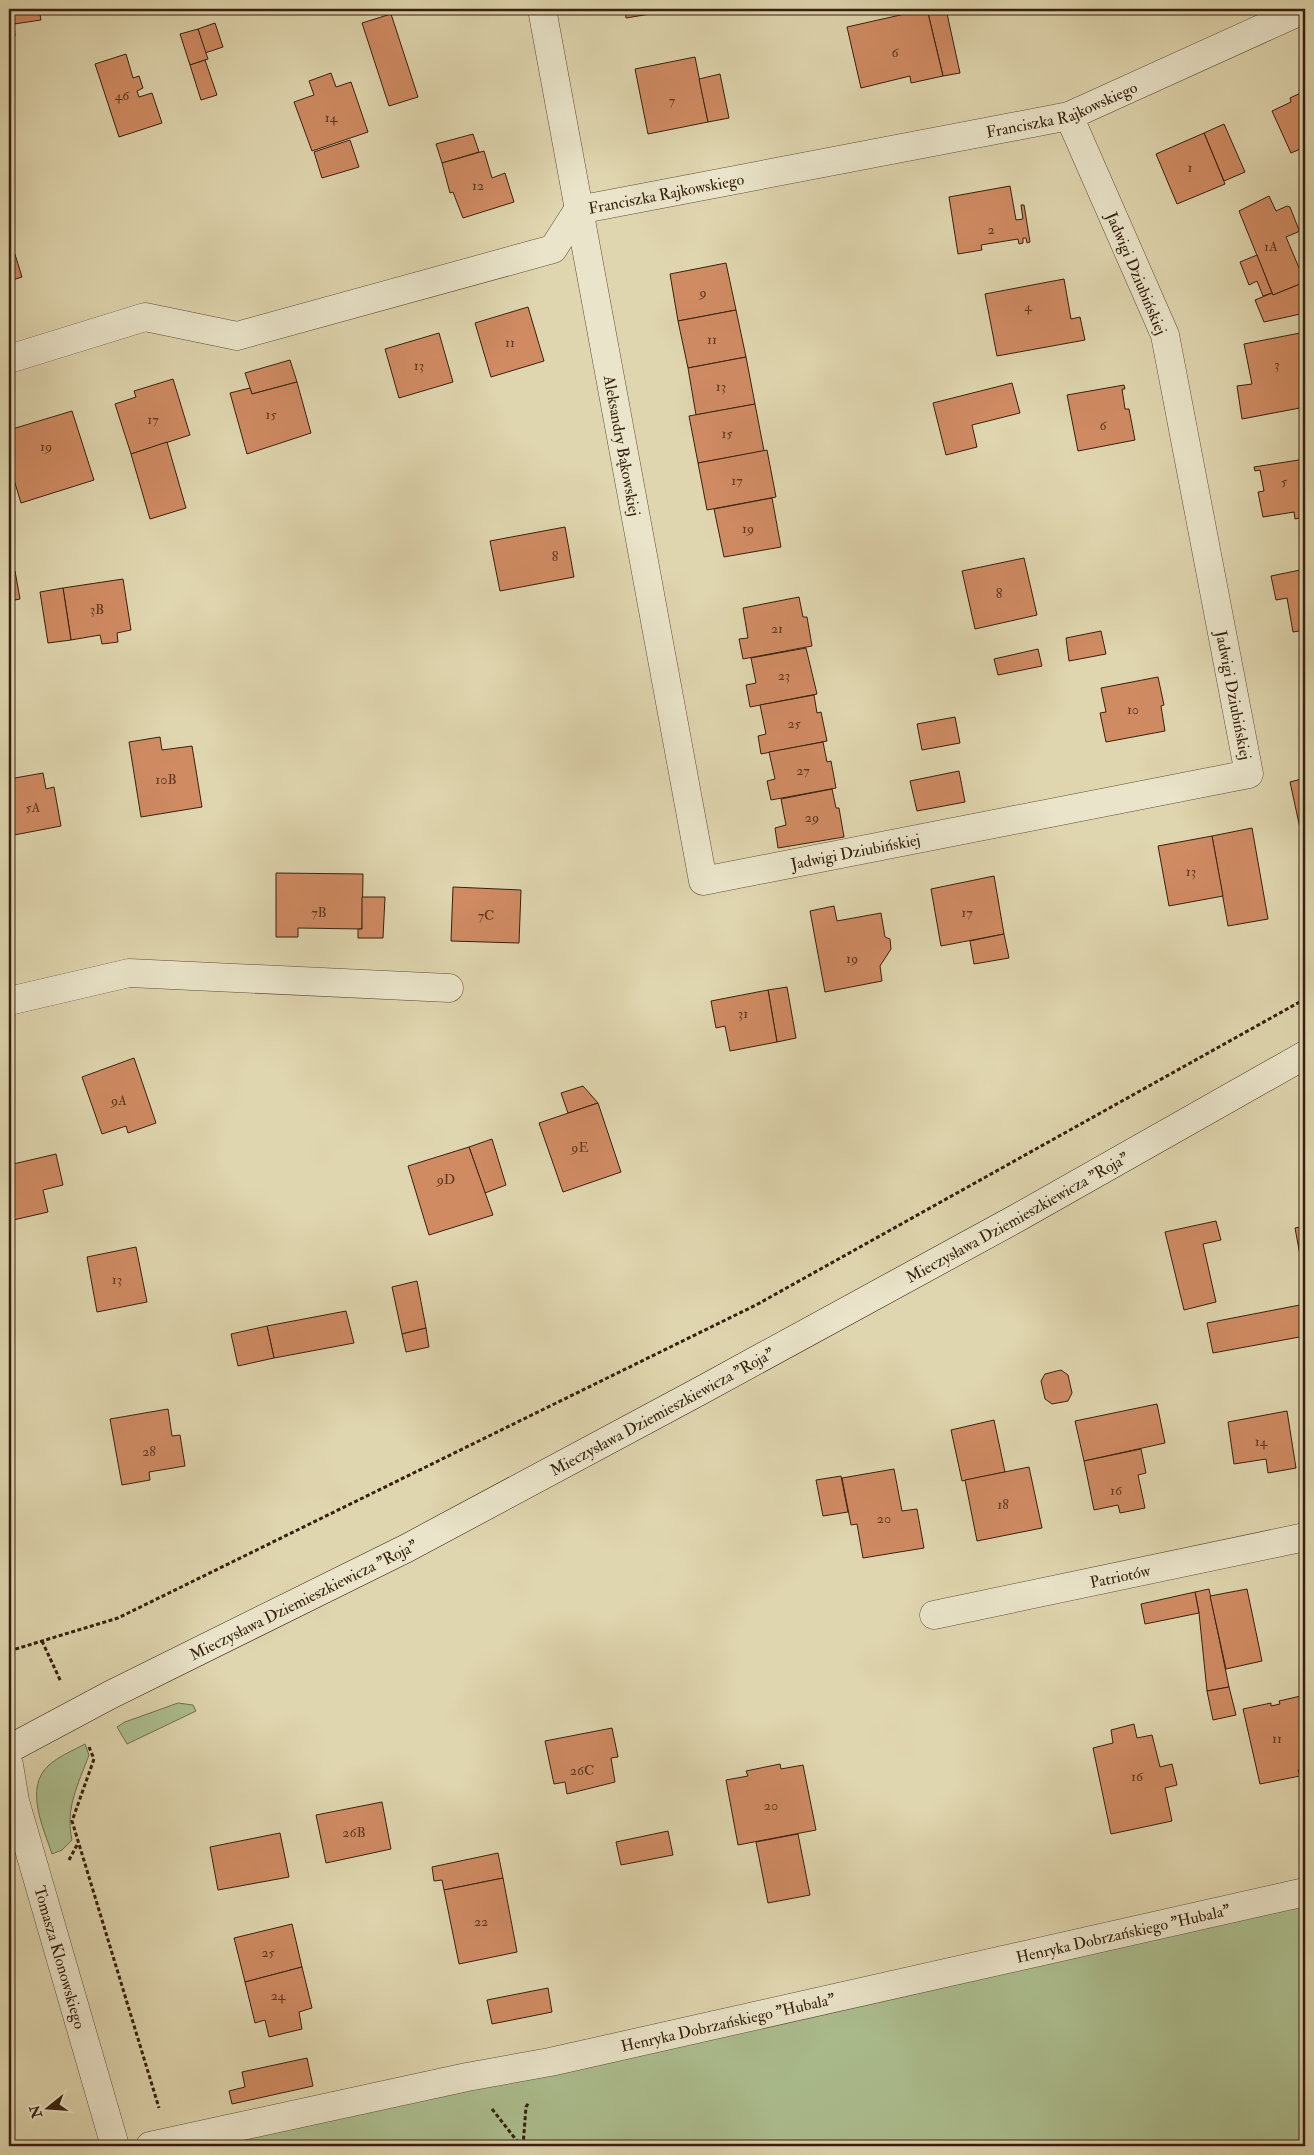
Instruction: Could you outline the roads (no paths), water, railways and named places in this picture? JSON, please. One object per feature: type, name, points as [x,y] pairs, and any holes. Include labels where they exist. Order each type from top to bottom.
[{"type":"street","name":"Aleksandry Bąkowskiej","points":[[542,9],[703,881]]},
{"type":"street","name":"Franciszka Rajkowskiego","points":[[9,360],[144,317],[238,336],[553,249],[578,210],[1069,116],[1305,9]]},
{"type":"street","name":"Jadwigi Dziubińskiej","points":[[703,881],[1249,774],[1165,335],[1069,116]]},
{"type":"street","points":[[9,1001],[129,973],[449,988]]},
{"type":"street","name":"Mieczysława Dziemieszkiewicza \"Roja\"","points":[[9,1750],[119,1690],[406,1548],[709,1387],[1305,1055]]},
{"type":"street","name":"Patriotów","points":[[934,1615],[1305,1537]]},
{"type":"street","name":"Tomasza Klonowskiego","points":[[9,1765],[16,1801],[115,2146]]},
{"type":"street","name":"Henryka Dobrzańskiego \"Hubala\"","points":[[160,2144],[467,2077],[550,2062],[1305,1892]]}]
